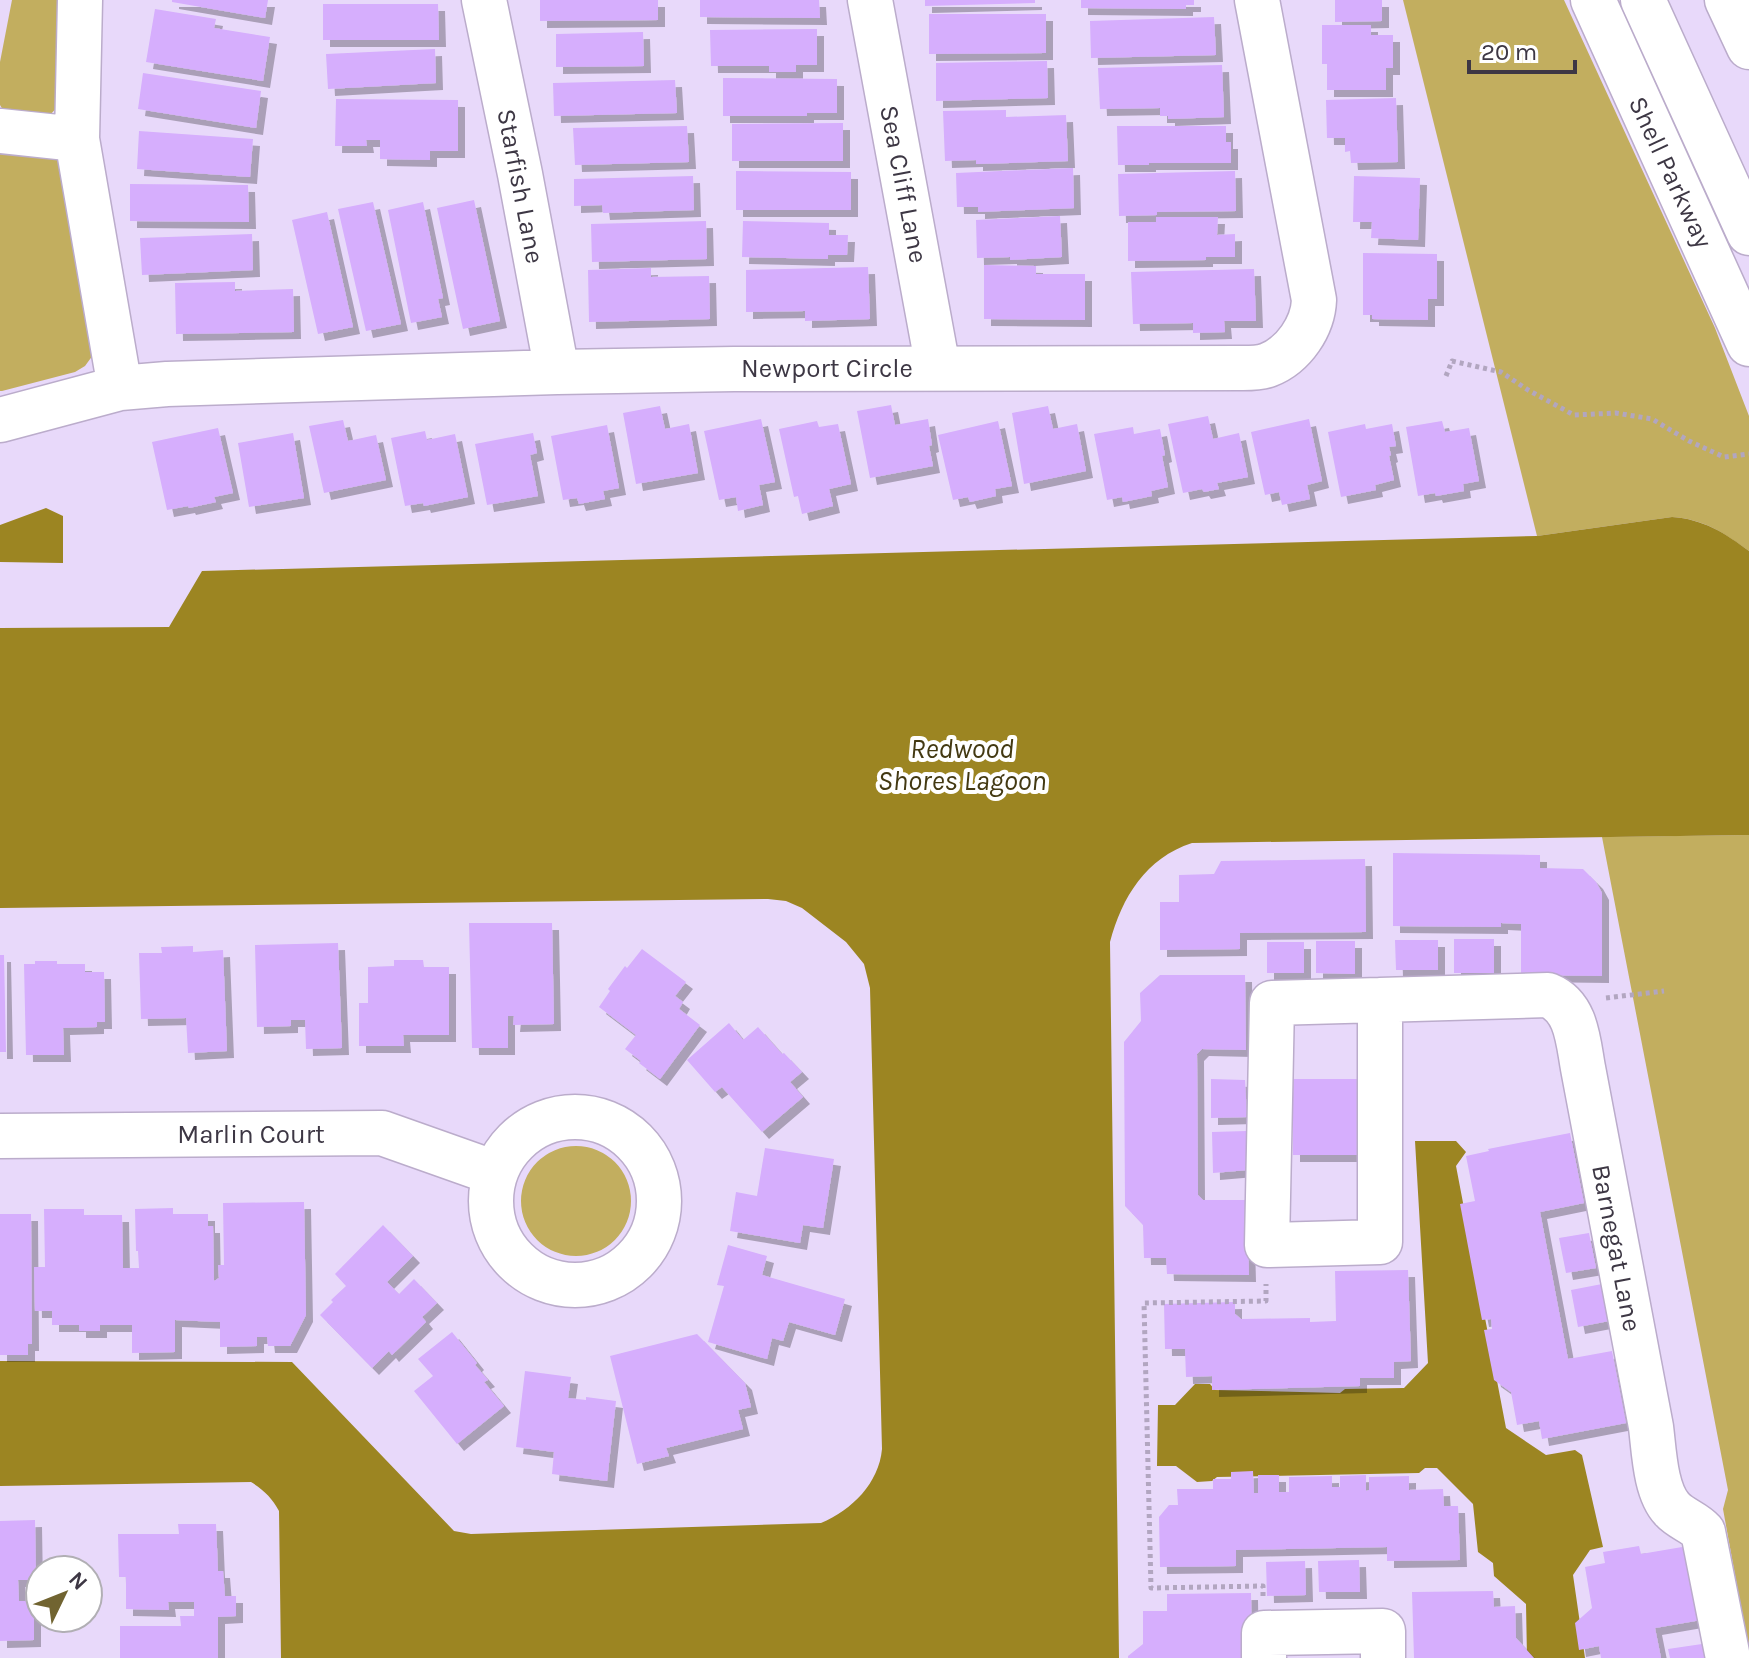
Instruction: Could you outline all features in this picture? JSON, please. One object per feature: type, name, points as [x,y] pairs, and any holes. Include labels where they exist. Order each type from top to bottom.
[{"type":"street","points":[[80,0],[77,139],[120,388]]},
{"type":"street","name":"Starfish Lane","points":[[484,0],[557,372]]},
{"type":"street","name":"Sea Cliff Lane","points":[[870,0],[938,368]]},
{"type":"street","name":"Newport Circle","points":[[0,420],[120,388],[167,384],[557,372],[1243,368],[1270,364],[1292,349],[1308,326],[1314,311],[1314,300],[1257,0]]},
{"type":"street","name":"Shell Parkway","points":[[1593,0],[1749,344]]},
{"type":"street","name":"Shell Parkway","points":[[1643,0],[1749,233]]},
{"type":"street","points":[[1727,0],[1749,47]]},
{"type":"street","points":[[0,131],[77,139]]},
{"type":"street","points":[[1380,1000],[1380,1242],[1267,1245],[1272,1003],[1548,995],[1562,1003]]},
{"type":"street","name":"Barnegat Lane","points":[[1562,1003],[1575,1027],[1659,1480],[1667,1504],[1703,1532],[1728,1658]]},
{"type":"street","name":"Marlin Court","points":[[0,1136],[382,1133],[495,1173]]},
{"type":"street","points":[[1264,1645],[1383,1631],[1383,1658]]},
{"type":"path","points":[[1446,376],[1452,361],[1501,372],[1574,415],[1616,413],[1652,419],[1724,457],[1749,454]]},
{"type":"path","points":[[1562,1003],[1664,991]]},
{"type":"path","points":[[1264,1645],[1263,1586],[1151,1588],[1144,1303],[1266,1301],[1267,1245]]},
{"type":"shaded area","points":[[12,0],[64,0],[59,105],[50,115],[3,110],[0,105],[0,62]]},
{"type":"shaded area","points":[[1403,0],[1564,0],[1715,328],[1749,416],[1749,551],[1704,524],[1672,517],[1537,536]]},
{"type":"shaded area","points":[[6,150],[62,156],[93,355],[85,366],[75,372],[0,391],[0,154]]},
{"type":"shaded area","points":[[1749,835],[1749,1652],[1723,1509],[1728,1490],[1602,837]]},
{"type":"shaded area","points":[[576,1146],[597,1150],[615,1162],[627,1180],[631,1201],[627,1222],[615,1240],[597,1252],[576,1256],[555,1252],[537,1240],[525,1222],[521,1201],[525,1180],[537,1162],[555,1150]]},
{"type":"water","points":[[46,508],[63,516],[63,563],[0,562],[0,525]]},
{"type":"water","name":"Redwood Shores Lagoon","points":[[1672,517],[1713,528],[1749,551],[1749,835],[1192,843],[1161,858],[1149,869],[1121,910],[1110,942],[1119,1658],[281,1658],[279,1511],[274,1502],[251,1482],[0,1486],[0,1361],[292,1362],[454,1531],[471,1534],[821,1523],[843,1511],[862,1494],[876,1473],[882,1449],[870,988],[864,964],[846,942],[802,908],[786,901],[768,899],[0,908],[0,628],[169,627],[202,571],[1537,536]]},
{"type":"water","points":[[1415,1141],[1456,1141],[1466,1152],[1456,1166],[1506,1428],[1546,1455],[1575,1450],[1582,1455],[1603,1547],[1590,1550],[1573,1575],[1585,1658],[1527,1658],[1526,1604],[1494,1576],[1493,1563],[1478,1552],[1473,1504],[1437,1468],[1425,1468],[1419,1473],[1217,1477],[1212,1481],[1197,1482],[1176,1466],[1157,1466],[1158,1405],[1175,1405],[1195,1384],[1210,1384],[1215,1390],[1340,1393],[1345,1389],[1404,1388],[1428,1363]]},
{"type":"building","points":[[172,0],[268,0],[265,18]]},
{"type":"building","points":[[540,0],[658,0],[658,20],[540,21]]},
{"type":"building","points":[[700,0],[819,0],[820,18],[700,17]]},
{"type":"building","points":[[925,0],[1035,0],[1035,3],[925,6]]},
{"type":"building","points":[[1081,0],[1194,0],[1194,5],[1186,5],[1186,9],[1081,8]]},
{"type":"building","points":[[1335,0],[1382,0],[1382,21],[1335,22]]},
{"type":"building","points":[[323,4],[438,4],[439,40],[323,40]]},
{"type":"building","points":[[155,9],[216,19],[214,28],[270,37],[263,81],[146,62]]},
{"type":"building","points":[[929,14],[1046,14],[1046,53],[929,54]]},
{"type":"building","points":[[1214,17],[1216,55],[1091,58],[1090,21]]},
{"type":"building","points":[[1322,25],[1371,25],[1371,35],[1393,35],[1393,68],[1386,68],[1386,90],[1327,90],[1327,64],[1322,64]]},
{"type":"building","points":[[817,29],[817,65],[796,65],[796,72],[769,72],[769,66],[711,66],[710,30]]},
{"type":"building","points":[[643,32],[644,66],[556,67],[556,34]]},
{"type":"building","points":[[435,49],[436,83],[328,89],[326,54]]},
{"type":"building","points":[[1047,61],[1048,98],[936,101],[936,63]]},
{"type":"building","points":[[1222,65],[1224,117],[1168,119],[1168,116],[1160,116],[1160,108],[1100,109],[1098,68]]},
{"type":"building","points":[[143,73],[261,91],[256,128],[138,109]]},
{"type":"building","points":[[723,78],[837,79],[837,113],[723,116]]},
{"type":"building","points":[[675,80],[677,113],[554,116],[553,83]]},
{"type":"building","points":[[1396,98],[1398,162],[1351,163],[1350,151],[1345,152],[1345,138],[1327,138],[1326,100]]},
{"type":"building","points":[[336,99],[458,100],[458,151],[430,151],[430,160],[380,159],[380,140],[366,140],[367,146],[335,146]]},
{"type":"building","points":[[1006,110],[1006,117],[1066,115],[1068,161],[976,164],[976,160],[945,161],[943,111]]},
{"type":"building","points":[[843,123],[843,161],[732,161],[732,124]]},
{"type":"building","points":[[687,126],[689,162],[575,165],[573,128]]},
{"type":"building","points":[[1117,126],[1226,126],[1226,142],[1231,142],[1231,163],[1118,165]]},
{"type":"building","points":[[139,131],[253,139],[250,177],[137,169]]},
{"type":"building","points":[[1073,168],[1074,208],[978,212],[978,207],[957,207],[956,173]]},
{"type":"building","points":[[736,171],[851,172],[851,210],[736,210]]},
{"type":"building","points":[[1235,171],[1236,211],[1119,216],[1118,174]]},
{"type":"building","points":[[693,176],[694,210],[603,213],[602,205],[574,206],[574,179]]},
{"type":"building","points":[[1354,176],[1420,178],[1418,240],[1371,238],[1372,222],[1353,222]]},
{"type":"building","points":[[130,184],[248,185],[249,222],[130,221]]},
{"type":"building","points":[[474,200],[500,321],[463,329],[437,208]]},
{"type":"building","points":[[373,202],[401,324],[366,331],[338,209]]},
{"type":"building","points":[[423,202],[443,298],[438,299],[442,317],[411,323],[388,210]]},
{"type":"building","points":[[327,212],[353,327],[318,334],[292,220]]},
{"type":"building","points":[[1060,216],[1062,257],[977,258],[976,220]]},
{"type":"building","points":[[1156,217],[1218,217],[1217,235],[1235,234],[1235,257],[1128,261],[1128,222],[1156,222]]},
{"type":"building","points":[[706,221],[707,259],[592,262],[591,224]]},
{"type":"building","points":[[743,221],[829,223],[829,235],[848,235],[847,255],[828,255],[828,259],[742,257]]},
{"type":"building","points":[[252,234],[253,270],[142,275],[140,238]]},
{"type":"building","points":[[1363,253],[1437,254],[1437,299],[1428,299],[1428,320],[1372,319],[1372,315],[1363,315]]},
{"type":"building","points":[[984,265],[1036,266],[1036,274],[1085,274],[1085,320],[984,319]]},
{"type":"building","points":[[868,267],[870,319],[805,321],[805,311],[746,312],[746,270]]},
{"type":"building","points":[[651,268],[651,277],[709,276],[710,319],[589,322],[588,270]]},
{"type":"building","points":[[1254,269],[1256,321],[1224,321],[1225,332],[1193,333],[1193,323],[1133,324],[1131,272]]},
{"type":"building","points":[[235,282],[235,291],[293,289],[294,332],[176,334],[175,283]]},
{"type":"building","points":[[891,405],[895,425],[928,419],[933,466],[870,478],[857,411]]},
{"type":"building","points":[[660,406],[665,429],[689,424],[698,473],[636,484],[623,413]]},
{"type":"building","points":[[1048,406],[1053,429],[1077,424],[1086,471],[1024,484],[1012,413]]},
{"type":"building","points":[[1208,416],[1213,439],[1239,433],[1248,477],[1217,483],[1219,489],[1183,493],[1168,424]]},
{"type":"building","points":[[761,419],[775,482],[759,485],[763,505],[738,511],[736,497],[719,500],[704,431]]},
{"type":"building","points":[[1309,419],[1322,481],[1307,485],[1310,499],[1282,505],[1279,492],[1265,495],[1251,432]]},
{"type":"building","points":[[343,420],[348,441],[376,435],[386,480],[324,493],[309,426]]},
{"type":"building","points":[[817,421],[819,427],[838,424],[851,484],[829,489],[833,506],[802,514],[798,496],[794,497],[779,429]]},
{"type":"building","points":[[998,421],[1012,486],[995,489],[996,496],[970,502],[968,497],[953,500],[938,435]]},
{"type":"building","points":[[1442,421],[1445,432],[1469,428],[1479,481],[1463,484],[1464,491],[1418,496],[1406,427]]},
{"type":"building","points":[[1365,424],[1366,429],[1392,424],[1396,446],[1389,447],[1389,456],[1394,480],[1375,485],[1376,490],[1341,497],[1328,432]]},
{"type":"building","points":[[607,425],[619,488],[603,491],[605,499],[579,504],[577,498],[563,500],[551,436]]},
{"type":"building","points":[[1133,427],[1134,434],[1160,429],[1168,487],[1151,491],[1152,496],[1123,502],[1122,497],[1107,500],[1094,434]]},
{"type":"building","points":[[218,428],[233,493],[214,497],[216,502],[167,510],[152,442]]},
{"type":"building","points":[[425,431],[427,440],[455,434],[468,497],[424,506],[423,503],[405,506],[391,438]]},
{"type":"building","points":[[293,433],[304,498],[249,507],[238,443]]},
{"type":"building","points":[[533,433],[537,453],[530,455],[538,496],[487,505],[475,444]]},
{"type":"building","points":[[1393,853],[1540,855],[1540,868],[1583,869],[1602,893],[1602,976],[1521,975],[1521,924],[1501,923],[1501,927],[1393,926]]},
{"type":"building","points":[[1365,859],[1366,932],[1240,933],[1240,949],[1160,950],[1160,902],[1179,902],[1179,875],[1214,874],[1221,861]]},
{"type":"building","points":[[469,923],[552,923],[554,1024],[513,1025],[514,1016],[508,1016],[508,1048],[472,1048]]},
{"type":"building","points":[[1454,939],[1494,939],[1494,973],[1454,973]]},
{"type":"building","points":[[1395,940],[1438,940],[1438,970],[1396,970]]},
{"type":"building","points":[[1316,941],[1355,941],[1355,974],[1316,973]]},
{"type":"building","points":[[1267,942],[1304,942],[1304,973],[1267,973]]},
{"type":"building","points":[[338,943],[342,1048],[306,1049],[305,1020],[291,1020],[291,1026],[257,1027],[255,945]]},
{"type":"building","points":[[193,946],[193,952],[223,950],[227,1051],[188,1053],[186,1018],[141,1019],[139,953],[162,953],[161,947]]},
{"type":"building","points":[[642,949],[686,982],[675,996],[683,1002],[679,1009],[700,1025],[660,1079],[625,1049],[636,1035],[599,1007],[625,966],[627,968]]},
{"type":"building","points":[[0,955],[4,955],[6,1052],[0,1052]]},
{"type":"building","points":[[394,960],[423,960],[424,967],[449,967],[449,1035],[403,1035],[404,1046],[359,1046],[359,1003],[368,1003],[368,967],[394,966]]},
{"type":"building","points":[[35,961],[85,964],[85,972],[104,972],[105,1022],[97,1022],[97,1027],[63,1028],[64,1055],[26,1055],[24,964],[35,964]]},
{"type":"building","points":[[1160,975],[1245,975],[1246,1050],[1202,1049],[1197,1054],[1198,1195],[1203,1200],[1247,1200],[1249,1275],[1167,1274],[1166,1258],[1144,1258],[1143,1225],[1125,1206],[1124,1042],[1141,1021],[1140,993]]},
{"type":"building","points":[[729,1023],[743,1040],[758,1027],[802,1072],[790,1082],[803,1097],[762,1132],[722,1087],[715,1092],[687,1060]]},
{"type":"building","points":[[1211,1079],[1245,1080],[1247,1117],[1211,1118]]},
{"type":"building","points":[[1293,1079],[1360,1079],[1360,1155],[1293,1155]]},
{"type":"building","points":[[1247,1131],[1248,1170],[1213,1173],[1212,1132]]},
{"type":"building","points":[[1570,1133],[1584,1203],[1540,1212],[1568,1359],[1612,1351],[1626,1423],[1542,1439],[1539,1421],[1517,1425],[1511,1392],[1494,1380],[1484,1330],[1492,1329],[1491,1319],[1482,1320],[1460,1204],[1475,1201],[1466,1156]]},
{"type":"building","points":[[765,1148],[834,1159],[823,1228],[803,1225],[800,1243],[730,1231],[736,1192],[757,1196]]},
{"type":"building","points":[[304,1202],[306,1315],[290,1346],[268,1346],[267,1337],[257,1337],[257,1346],[220,1347],[220,1322],[175,1320],[175,1352],[132,1353],[132,1325],[100,1325],[100,1331],[79,1331],[79,1325],[52,1325],[52,1311],[35,1311],[34,1267],[45,1267],[44,1209],[84,1209],[84,1215],[122,1215],[123,1268],[139,1268],[135,1209],[173,1208],[173,1214],[208,1214],[208,1226],[213,1226],[214,1281],[219,1278],[218,1265],[224,1265],[223,1203]]},
{"type":"building","points":[[0,1214],[31,1214],[32,1344],[28,1344],[28,1355],[0,1355]]},
{"type":"building","points":[[383,1225],[413,1256],[387,1282],[399,1294],[414,1279],[437,1303],[422,1317],[426,1322],[392,1355],[389,1351],[372,1368],[320,1315],[346,1286],[335,1274]]},
{"type":"building","points":[[1589,1233],[1596,1268],[1566,1273],[1559,1238]]},
{"type":"building","points":[[728,1245],[767,1256],[762,1275],[845,1299],[835,1335],[789,1322],[783,1341],[772,1338],[767,1359],[708,1342],[724,1286],[717,1285]]},
{"type":"building","points":[[1408,1270],[1411,1361],[1394,1362],[1394,1378],[1360,1378],[1360,1386],[1212,1390],[1212,1376],[1186,1377],[1185,1349],[1165,1349],[1164,1304],[1235,1302],[1235,1314],[1241,1319],[1310,1318],[1310,1322],[1336,1321],[1335,1271]]},
{"type":"building","points":[[1602,1284],[1609,1321],[1578,1327],[1571,1290]]},
{"type":"building","points":[[452,1332],[477,1363],[475,1365],[488,1380],[484,1382],[504,1406],[457,1444],[414,1391],[433,1376],[418,1359]]},
{"type":"building","points":[[697,1334],[745,1383],[751,1407],[738,1410],[743,1429],[666,1448],[669,1456],[637,1464],[610,1356]]},
{"type":"building","points":[[525,1371],[571,1377],[568,1398],[616,1401],[607,1481],[552,1474],[554,1452],[516,1447]]},
{"type":"building","points":[[1253,1471],[1254,1493],[1258,1493],[1258,1475],[1279,1475],[1279,1492],[1289,1492],[1289,1477],[1332,1476],[1332,1487],[1340,1487],[1340,1476],[1366,1475],[1366,1491],[1369,1490],[1369,1477],[1409,1476],[1409,1490],[1443,1489],[1444,1506],[1458,1506],[1460,1560],[1387,1561],[1387,1547],[1236,1550],[1236,1566],[1160,1567],[1159,1517],[1169,1505],[1178,1505],[1177,1489],[1213,1489],[1213,1479],[1231,1479],[1231,1472]]},
{"type":"building","points":[[35,1520],[36,1554],[24,1554],[24,1580],[18,1580],[19,1601],[24,1601],[24,1634],[34,1634],[34,1640],[0,1641],[0,1521]]},
{"type":"building","points":[[178,1524],[216,1524],[218,1571],[223,1571],[225,1596],[236,1596],[236,1616],[218,1617],[218,1658],[120,1658],[120,1626],[181,1626],[180,1616],[194,1616],[194,1602],[168,1602],[169,1610],[126,1609],[126,1577],[119,1577],[118,1534],[179,1534]]},
{"type":"building","points":[[1639,1546],[1641,1554],[1688,1546],[1701,1620],[1655,1628],[1661,1658],[1601,1658],[1599,1646],[1579,1650],[1575,1623],[1592,1608],[1585,1567],[1605,1563],[1603,1552]]},
{"type":"building","points":[[1359,1560],[1360,1592],[1319,1592],[1318,1561]]},
{"type":"building","points":[[1305,1561],[1306,1595],[1267,1596],[1266,1562]]},
{"type":"building","points":[[1493,1591],[1494,1607],[1515,1606],[1516,1638],[1534,1658],[1414,1658],[1412,1592]]},
{"type":"building","points":[[1251,1593],[1252,1658],[1128,1658],[1143,1644],[1143,1611],[1167,1611],[1167,1594]]},
{"type":"building","points":[[1702,1644],[1705,1658],[1670,1658],[1668,1649]]}]
